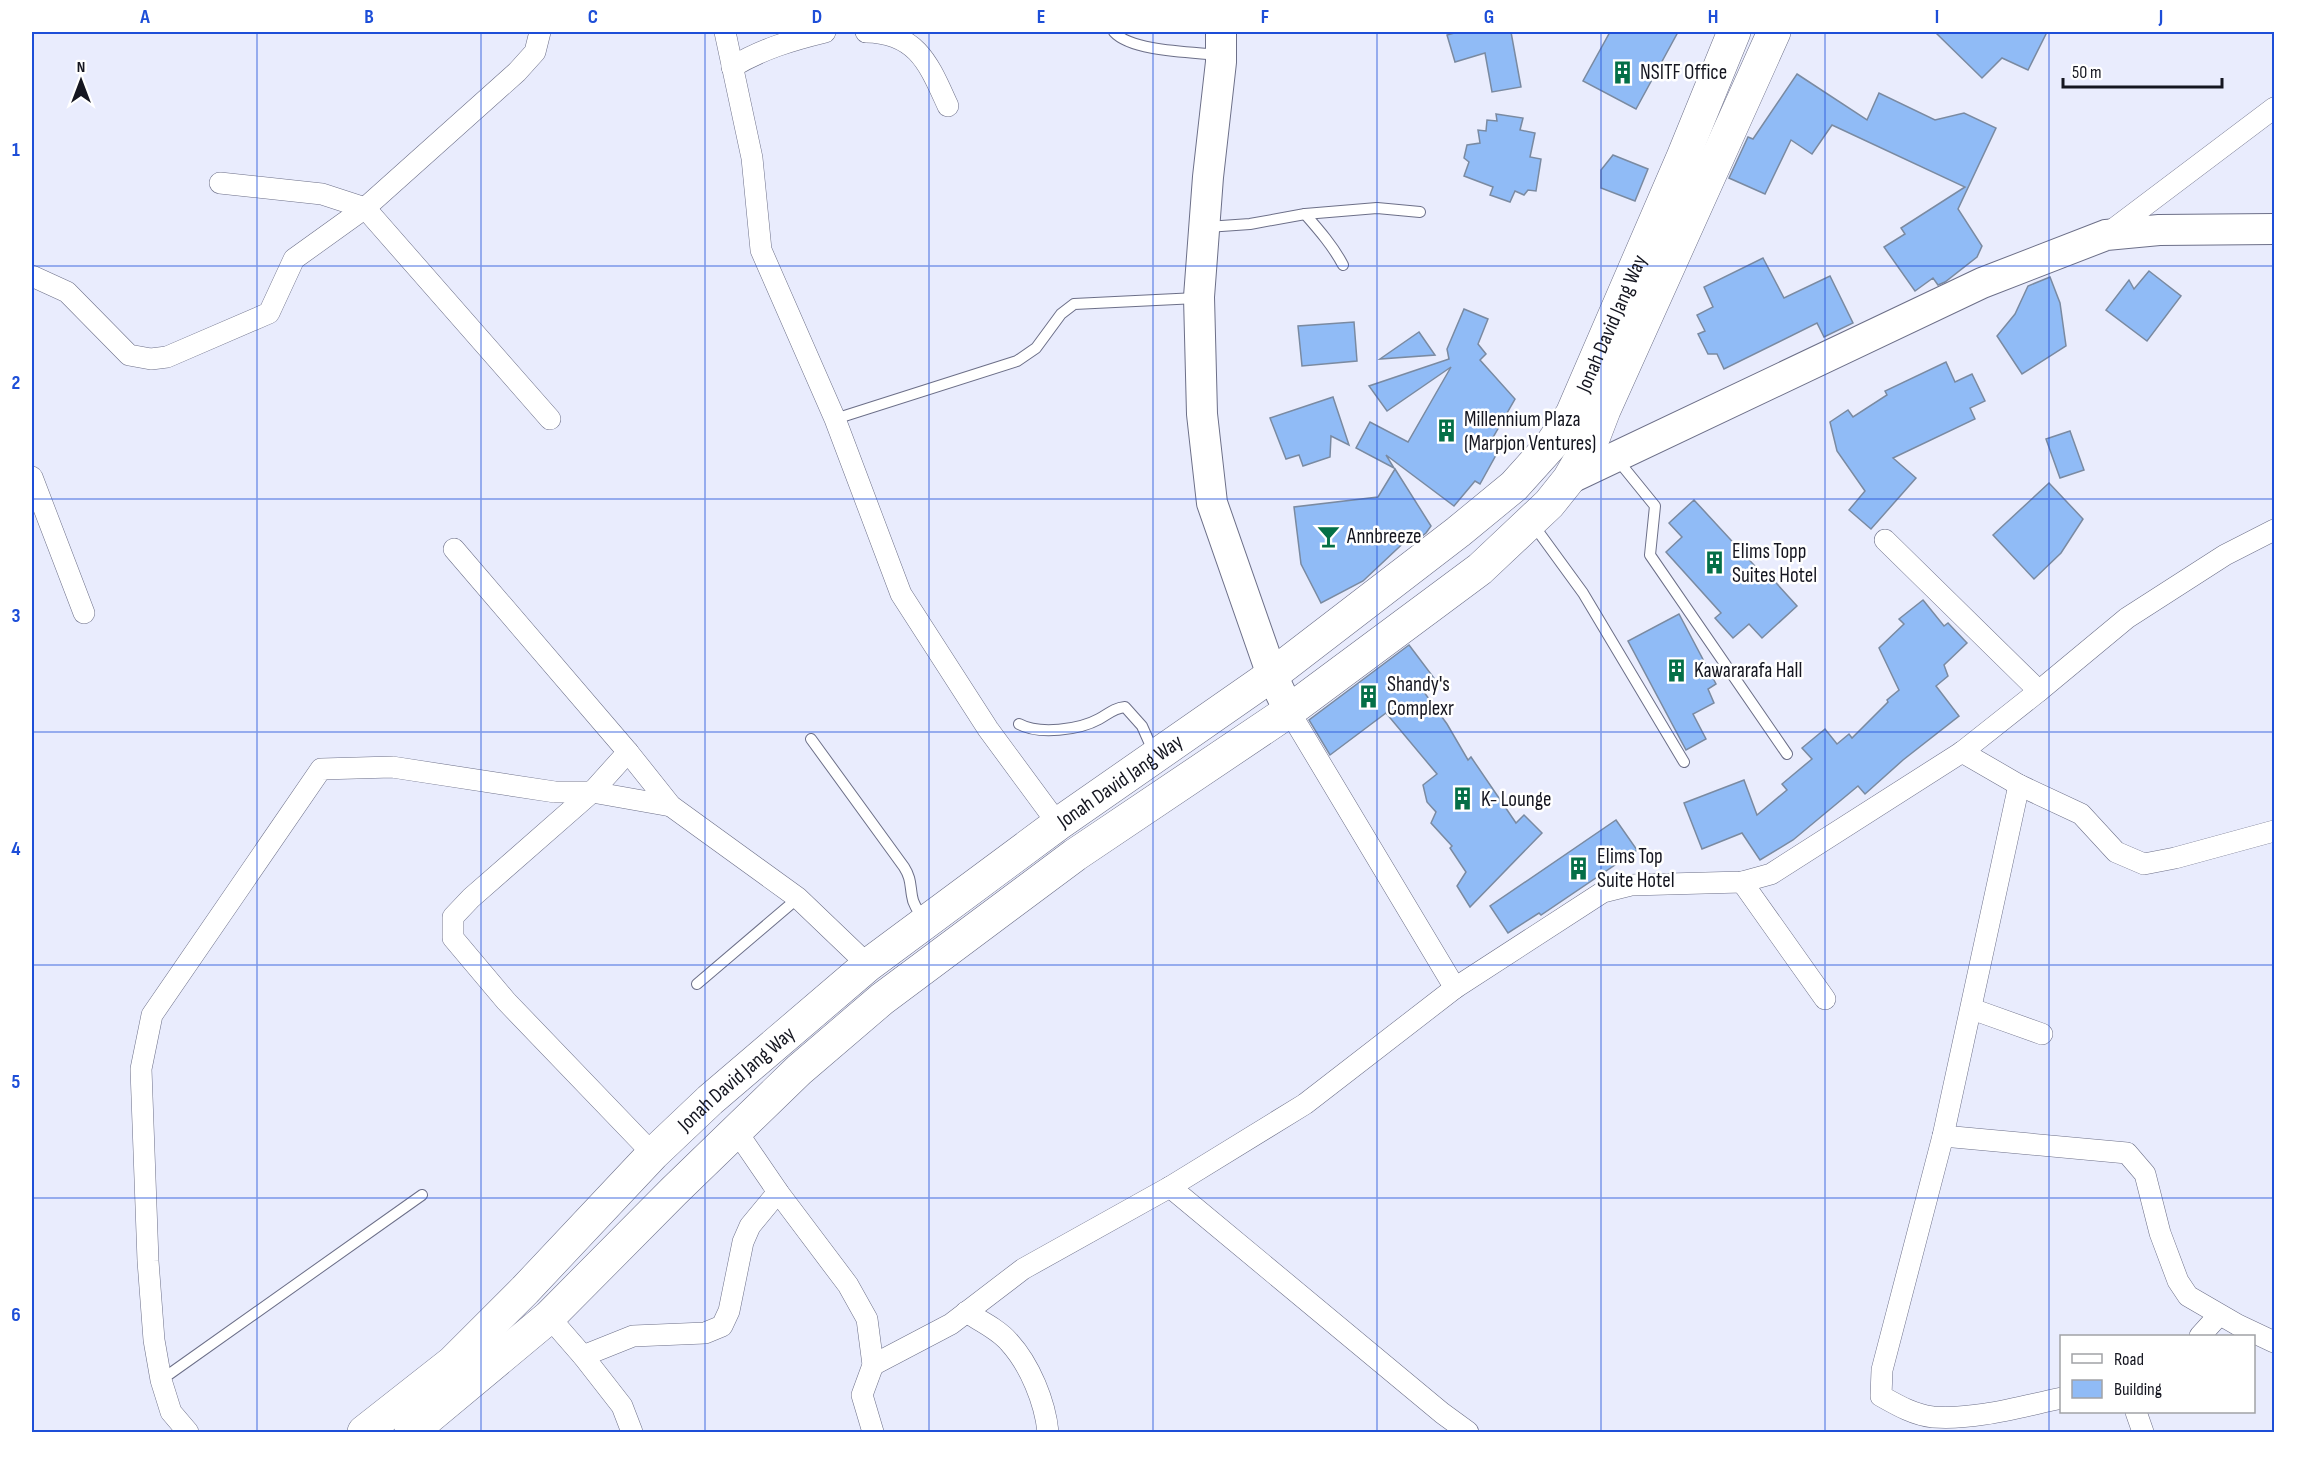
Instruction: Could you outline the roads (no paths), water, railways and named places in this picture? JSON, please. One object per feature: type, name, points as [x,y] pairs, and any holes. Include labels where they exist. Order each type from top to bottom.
[{"type":"main road","name":"Jonah David Jang Way","points":[[364,1432],[453,1362],[525,1290],[653,1154],[710,1100],[868,965],[1058,824],[1272,675],[1514,486],[1551,445],[1572,414],[1683,157],[1734,32]]},
{"type":"main road","points":[[411,1432],[549,1317],[799,1070],[882,999],[1075,855],[1289,711],[1480,569],[1549,504],[1569,479],[1594,436],[1774,32]]},
{"type":"street","points":[[32,276],[67,292],[129,355],[151,359],[167,357],[269,313],[294,259],[365,208],[518,72],[535,52],[540,32]]},
{"type":"street","points":[[725,32],[752,158],[761,250],[835,419],[902,594],[988,729],[1058,824]]},
{"type":"street","points":[[732,67],[758,52],[790,40],[825,32]]},
{"type":"street","points":[[866,32],[903,39],[919,51],[937,81],[948,106]]},
{"type":"street","points":[[1221,43],[1199,297],[1200,384],[1212,503],[1272,675],[1289,711],[1455,988]]},
{"type":"street","points":[[2106,235],[2274,108]]},
{"type":"street","points":[[220,183],[322,194],[365,208],[550,419]]},
{"type":"street","points":[[1569,479],[1614,456],[1658,439],[1982,283],[2049,255],[2106,235],[2159,230],[2274,229]]},
{"type":"street","points":[[32,477],[84,613]]},
{"type":"street","points":[[873,1365],[951,1324],[1023,1269],[1170,1187],[1305,1104],[1455,988],[1603,892],[1631,885],[1742,882],[1771,874],[1962,752],[2127,618],[2225,555],[2274,530]]},
{"type":"street","points":[[1885,540],[2039,691]]},
{"type":"street","points":[[454,549],[628,752],[671,806],[798,898],[868,965]]},
{"type":"street","points":[[628,752],[592,792],[453,917],[453,938],[506,1001],[653,1154]]},
{"type":"street","points":[[1962,752],[2019,785],[2081,814],[2116,852],[2144,864],[2175,858],[2274,831]]},
{"type":"street","points":[[188,1432],[171,1412],[154,1340],[148,1261],[141,1069],[152,1015],[321,769],[392,767],[555,792],[592,792],[671,806]]},
{"type":"street","points":[[2019,785],[1943,1136],[1882,1370],[1881,1396],[1901,1408],[1931,1417],[1973,1416],[2060,1398]]},
{"type":"street","points":[[1742,882],[1826,999]]},
{"type":"street","points":[[1972,1009],[2042,1034]]},
{"type":"street","points":[[736,1132],[777,1192],[848,1285],[867,1319],[873,1365],[862,1395],[873,1432]]},
{"type":"street","points":[[1943,1136],[2127,1153],[2145,1174],[2160,1233],[2178,1281],[2188,1296],[2219,1315],[2274,1342]]},
{"type":"street","points":[[1170,1187],[1442,1413],[1468,1432]]},
{"type":"street","points":[[583,1356],[633,1336],[705,1333],[722,1326],[729,1311],[743,1242],[750,1226],[777,1192]]},
{"type":"street","points":[[966,1312],[1008,1340],[1022,1358],[1037,1389],[1048,1432]]},
{"type":"street","points":[[2201,1335],[2219,1315]]},
{"type":"street","points":[[549,1317],[622,1406],[632,1432]]},
{"type":"street","points":[[2136,1413],[2143,1432]]},
{"type":"lane","points":[[1114,32],[1120,38],[1151,47],[1221,43]]},
{"type":"lane","points":[[1204,228],[1250,224],[1305,214],[1377,208],[1420,212]]},
{"type":"lane","points":[[1305,214],[1331,245],[1343,265]]},
{"type":"lane","points":[[835,419],[1017,361],[1036,348],[1061,314],[1074,304],[1199,297]]},
{"type":"lane","points":[[1614,456],[1655,506],[1650,555],[1787,754]]},
{"type":"lane","points":[[1530,521],[1583,593],[1684,762]]},
{"type":"lane","points":[[1019,724],[1030,729],[1063,730],[1097,721],[1116,708],[1125,707],[1142,726],[1155,756]]},
{"type":"lane","points":[[812,739],[911,878],[915,907],[926,922]]},
{"type":"lane","points":[[697,984],[798,898]]},
{"type":"lane","points":[[162,1380],[422,1195]]},
{"type":"place","name":"NSITF Office","points":[[1622,72]]},
{"type":"place","name":"Millennium Plaza (Marpjon Ventures)","points":[[1446,431]]},
{"type":"place","name":"Annbreeze","points":[[1329,536]]},
{"type":"place","name":"Elims Topp Suites Hotel","points":[[1714,563]]},
{"type":"place","name":"Kawararafa Hall","points":[[1676,670]]},
{"type":"place","name":"Shandy's Complexr","points":[[1369,696]]},
{"type":"place","name":"K- Lounge","points":[[1463,799]]},
{"type":"place","name":"Elims Top Suite Hotel","points":[[1579,868]]}]
